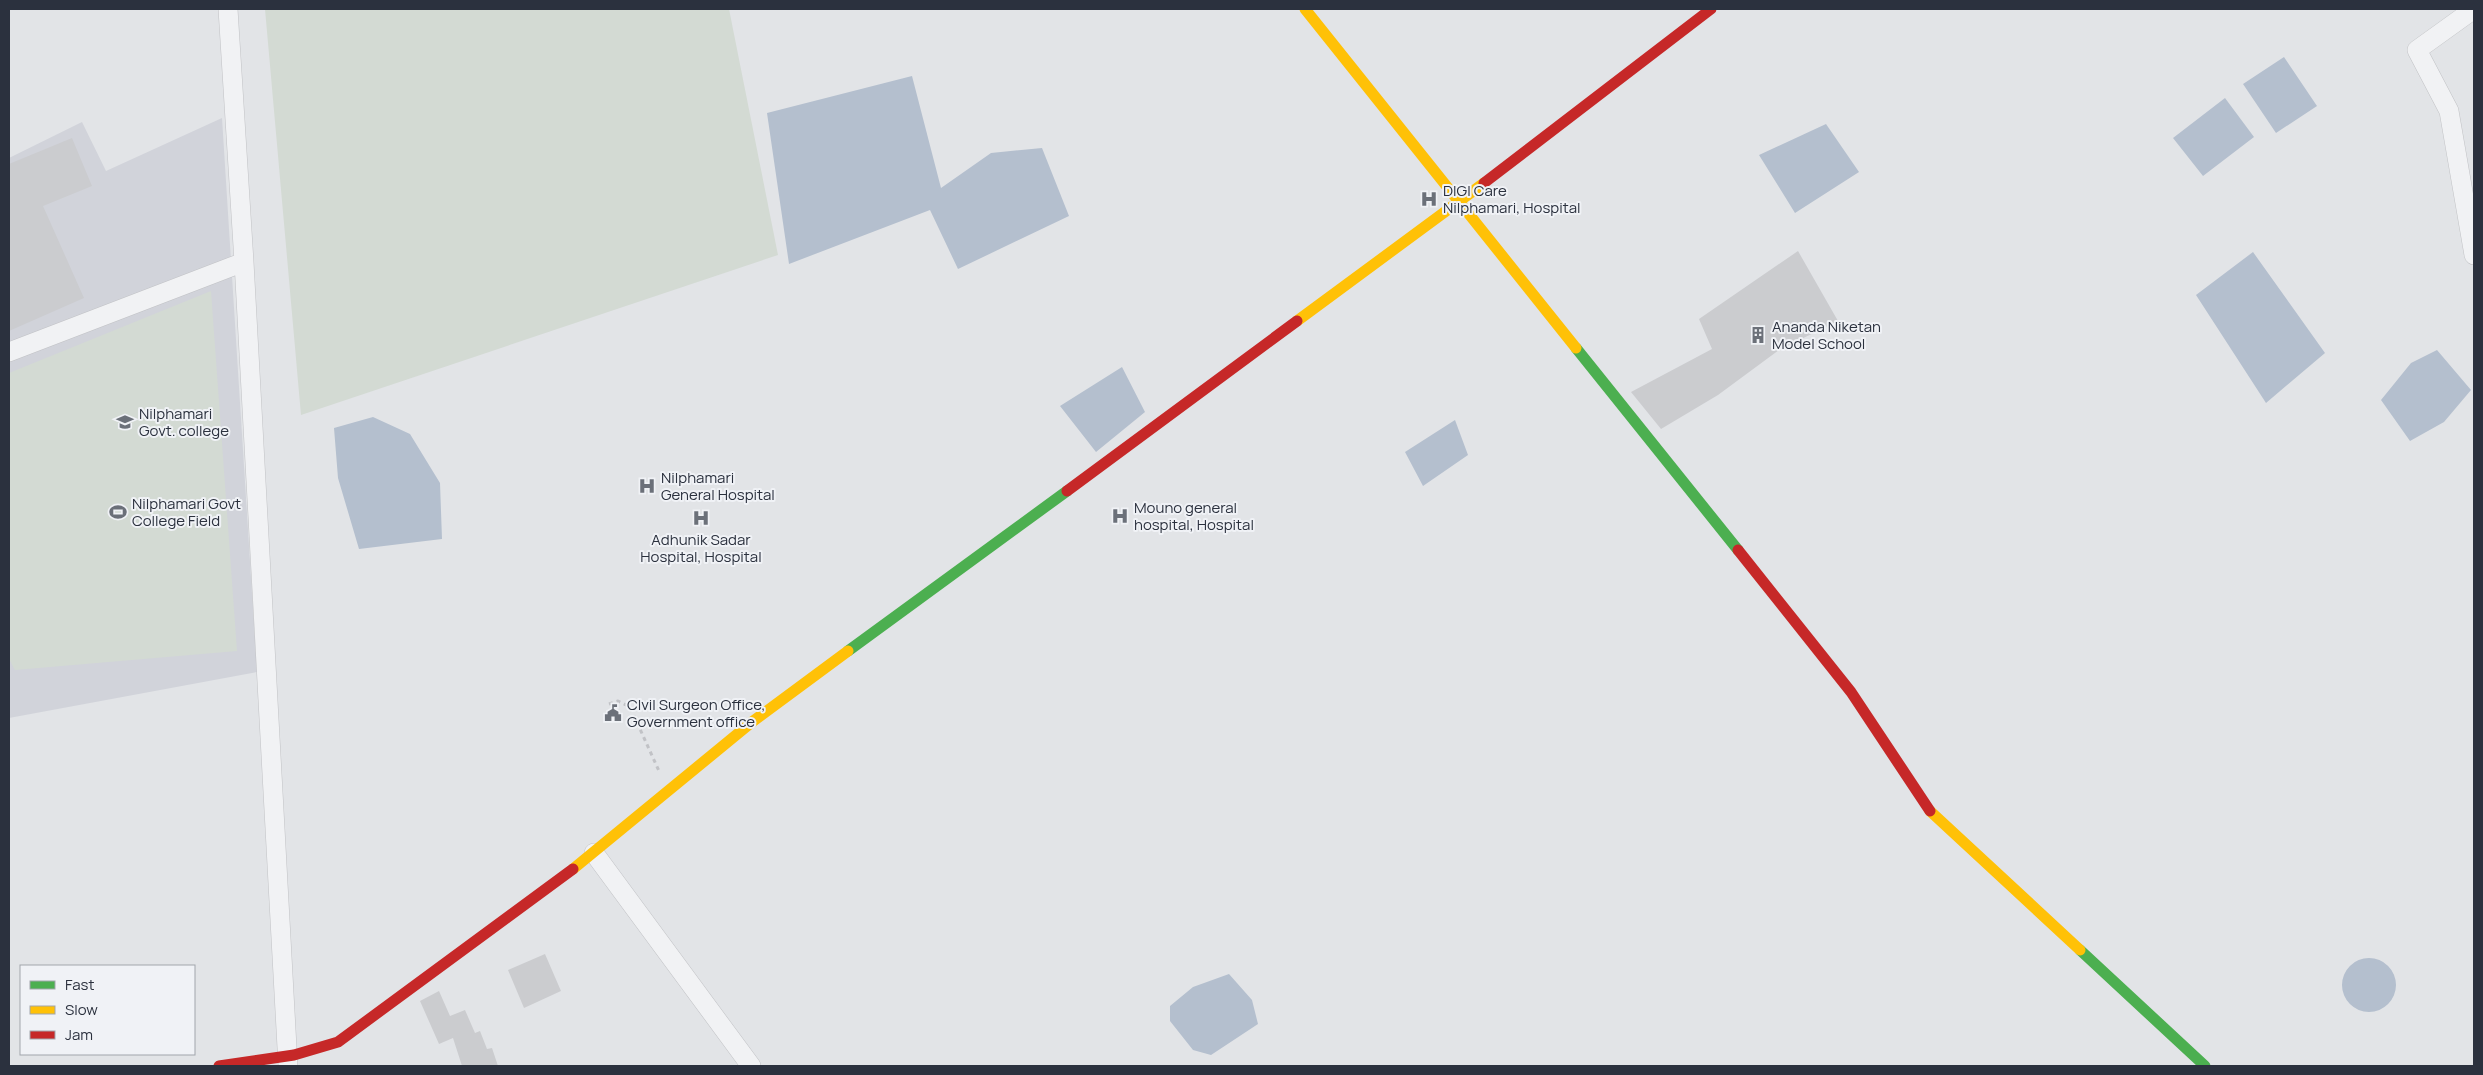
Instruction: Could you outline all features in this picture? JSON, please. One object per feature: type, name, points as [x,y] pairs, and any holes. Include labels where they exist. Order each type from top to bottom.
[{"type":"street","points":[[228,9],[244,262],[287,1062]]},
{"type":"street","points":[[1305,9],[1458,203],[1851,692],[1931,812],[2205,1066]]},
{"type":"street","points":[[219,1066],[287,1062],[338,1042],[594,853],[752,722],[1458,203],[1711,9]]},
{"type":"street","points":[[2474,9],[2417,50],[2449,111],[2474,255]]},
{"type":"street","points":[[9,352],[244,262]]},
{"type":"street","points":[[594,853],[751,1066]]},
{"type":"path","points":[[609,704],[618,701],[630,707],[668,792]]},
{"type":"shaded area","points":[[265,9],[729,9],[778,255],[301,415]]},
{"type":"shaded area","name":"Nilphamari Govt. college","points":[[222,118],[257,672],[9,718],[9,158],[82,122],[106,171]]},
{"type":"shaded area","name":"Nilphamari Govt College Field","points":[[211,291],[237,651],[15,670],[9,659],[9,373]]},
{"type":"water","points":[[2284,57],[2317,106],[2276,133],[2243,84]]},
{"type":"water","points":[[912,76],[941,188],[991,153],[1042,148],[1069,216],[958,269],[930,210],[789,264],[767,113]]},
{"type":"water","points":[[2225,98],[2254,137],[2203,176],[2173,138]]},
{"type":"water","points":[[1826,124],[1859,172],[1795,213],[1759,155]]},
{"type":"water","points":[[2253,252],[2325,353],[2266,403],[2196,295]]},
{"type":"water","points":[[2437,350],[2471,390],[2444,422],[2410,441],[2381,400],[2411,363]]},
{"type":"water","points":[[1122,367],[1145,412],[1096,452],[1060,406]]},
{"type":"water","points":[[373,417],[410,434],[440,483],[442,539],[359,549],[338,478],[334,428]]},
{"type":"water","points":[[1455,420],[1468,455],[1423,486],[1405,452]]},
{"type":"water","points":[[2364,958],[2374,958],[2384,962],[2392,970],[2396,985],[2392,1000],[2384,1008],[2374,1012],[2364,1012],[2354,1008],[2346,1000],[2342,990],[2342,980],[2346,970],[2354,962]]},
{"type":"water","points":[[1229,974],[1252,1000],[1258,1024],[1211,1055],[1193,1050],[1170,1021],[1170,1006],[1193,987]]},
{"type":"building","points":[[72,138],[92,186],[43,206],[84,298],[9,331],[9,164]]},
{"type":"building","name":"Ananda Niketan Model School","points":[[1798,251],[1838,321],[1779,350],[1718,395],[1661,429],[1631,392],[1712,349],[1699,319]]},
{"type":"building","points":[[545,954],[561,991],[524,1008],[508,970]]},
{"type":"building","points":[[439,991],[450,1016],[465,1010],[475,1033],[480,1031],[487,1049],[492,1048],[498,1066],[462,1066],[453,1038],[439,1044],[420,1001]]},
{"type":"traffic: fast","points":[[1576,348],[1738,550]]},
{"type":"traffic: fast","points":[[848,651],[1067,491]]},
{"type":"traffic: fast","points":[[2080,950],[2205,1066]]},
{"type":"traffic: slow","points":[[1305,9],[1576,348]]},
{"type":"traffic: slow","points":[[1297,321],[1484,183]]},
{"type":"traffic: slow","points":[[573,869],[752,722],[848,651]]},
{"type":"traffic: slow","points":[[1930,811],[2080,950]]},
{"type":"traffic: jam","points":[[1484,183],[1711,9]]},
{"type":"traffic: jam","points":[[1067,491],[1297,321]]},
{"type":"traffic: jam","points":[[1738,550],[1851,692],[1930,811]]},
{"type":"traffic: jam","points":[[219,1066],[294,1055],[338,1042],[573,869]]},
{"type":"place","name":"DIGI Care Nilphamari, Hospital","points":[[1429,199]]},
{"type":"place","name":"Ananda Niketan Model School","points":[[1758,335]]},
{"type":"place","name":"Nilphamari Govt. college","points":[[125,422]]},
{"type":"place","name":"Nilphamari General Hospital","points":[[647,486]]},
{"type":"place","name":"Nilphamari Govt College Field","points":[[118,512]]},
{"type":"place","name":"Mouno general hospital, Hospital","points":[[1120,516]]},
{"type":"place","name":"Adhunik Sadar Hospital, Hospital","points":[[701,518]]},
{"type":"place","name":"CIvil Surgeon Office, Government office","points":[[613,713]]}]
